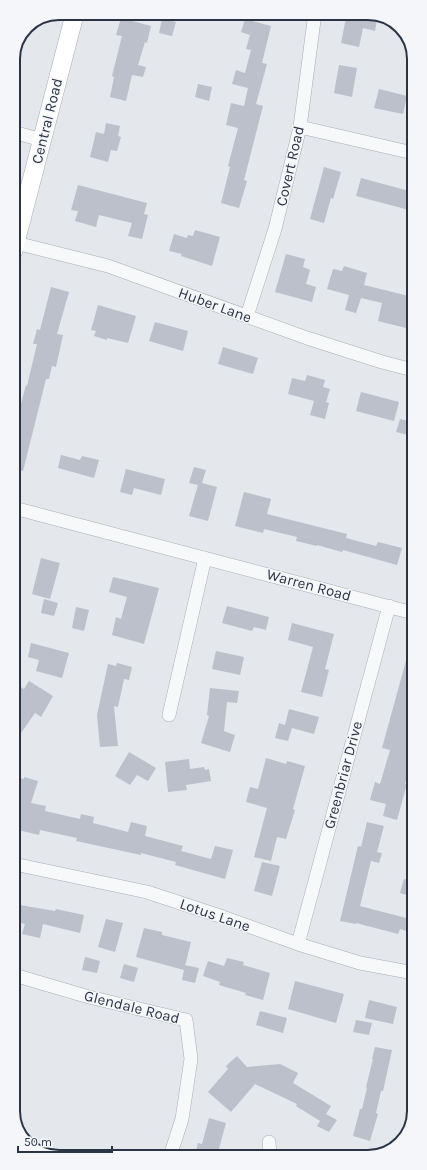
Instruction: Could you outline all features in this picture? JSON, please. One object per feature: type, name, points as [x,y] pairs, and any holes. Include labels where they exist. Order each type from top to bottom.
[{"type":"main road","name":"Central Road","points":[[20,228],[73,20]]},
{"type":"street","name":"Covert Road","points":[[247,316],[275,229],[300,127],[315,20]]},
{"type":"street","points":[[300,127],[407,152]]},
{"type":"street","points":[[20,134],[42,140]]},
{"type":"street","name":"Huber Lane","points":[[20,249],[108,266],[314,340],[407,368]]},
{"type":"street","name":"Warren Road","points":[[20,510],[407,611]]},
{"type":"street","points":[[169,714],[205,558]]},
{"type":"street","name":"Greenbriar Drive","points":[[298,944],[389,606]]},
{"type":"street","name":"Lotus Lane","points":[[20,865],[147,892],[298,944],[360,963],[407,972]]},
{"type":"street","name":"Glendale Road","points":[[20,977],[89,997],[186,1020],[191,1059],[182,1119],[172,1150]]},
{"type":"street","points":[[269,1142],[270,1150]]},
{"type":"building","points":[[120,20],[128,20],[151,26],[147,43],[145,42],[138,65],[146,67],[143,77],[132,75],[126,101],[110,97],[114,77],[112,76],[122,36],[116,35]]},
{"type":"building","points":[[162,20],[176,22],[172,36],[159,33]]},
{"type":"building","points":[[245,20],[271,26],[262,63],[267,64],[256,104],[263,106],[244,180],[247,181],[239,208],[221,203],[230,167],[228,166],[238,128],[226,125],[231,103],[244,106],[248,88],[232,84],[236,70],[245,73],[251,50],[246,49],[250,35],[241,32]]},
{"type":"building","points":[[346,20],[377,21],[375,31],[363,28],[359,47],[341,43]]},
{"type":"building","points":[[339,65],[357,68],[352,97],[334,93]]},
{"type":"building","points":[[198,84],[212,87],[209,101],[195,97]]},
{"type":"building","points":[[379,89],[407,96],[403,114],[374,108]]},
{"type":"building","points":[[106,123],[120,126],[118,136],[121,137],[117,151],[111,150],[108,162],[90,157],[96,132],[104,134]]},
{"type":"building","points":[[324,167],[341,172],[333,199],[331,198],[324,223],[310,219]]},
{"type":"building","points":[[361,178],[407,190],[407,209],[356,196]]},
{"type":"building","points":[[78,185],[147,203],[144,214],[148,215],[142,239],[128,236],[132,223],[99,215],[96,227],[75,221],[78,211],[71,210]]},
{"type":"building","points":[[195,230],[220,237],[212,266],[181,256],[182,254],[169,251],[174,234],[187,238],[188,235],[193,236]]},
{"type":"building","points":[[286,254],[305,259],[303,267],[310,270],[306,284],[316,287],[312,302],[275,292]]},
{"type":"building","points":[[344,266],[367,273],[364,285],[407,296],[406,328],[378,321],[382,303],[361,298],[356,313],[345,310],[349,295],[327,289],[333,269],[342,271]]},
{"type":"building","points":[[51,287],[69,292],[57,334],[63,335],[56,367],[52,366],[49,379],[46,379],[23,471],[20,470],[20,408],[26,385],[27,386],[37,344],[33,344],[37,329],[40,330]]},
{"type":"building","points":[[98,305],[136,316],[128,343],[107,338],[107,340],[94,336],[96,331],[91,330]]},
{"type":"building","points":[[155,322],[188,331],[183,351],[149,341]]},
{"type":"building","points":[[223,347],[258,358],[253,374],[218,364]]},
{"type":"building","points":[[307,375],[325,380],[323,387],[330,389],[326,402],[329,403],[325,419],[310,415],[314,401],[288,394],[292,378],[305,381]]},
{"type":"building","points":[[361,392],[399,402],[394,421],[356,411]]},
{"type":"building","points":[[400,419],[407,421],[407,435],[396,432]]},
{"type":"building","points":[[61,455],[80,460],[82,456],[99,460],[94,478],[58,468]]},
{"type":"building","points":[[194,467],[206,470],[202,483],[217,487],[208,521],[189,516],[198,485],[189,483]]},
{"type":"building","points":[[126,469],[165,479],[161,495],[134,488],[132,495],[120,492]]},
{"type":"building","points":[[244,492],[271,499],[267,514],[347,534],[346,538],[376,546],[378,542],[402,548],[397,565],[343,550],[342,552],[296,541],[297,537],[264,529],[263,533],[235,526]]},
{"type":"building","points":[[41,558],[60,563],[50,599],[32,594]]},
{"type":"building","points":[[113,577],[159,588],[144,644],[112,635],[116,617],[121,619],[127,597],[109,592]]},
{"type":"building","points":[[44,599],[58,603],[54,616],[41,613]]},
{"type":"building","points":[[227,606],[269,617],[266,630],[254,627],[252,631],[222,623]]},
{"type":"building","points":[[76,607],[89,610],[84,631],[72,628]]},
{"type":"building","points":[[292,623],[334,634],[325,669],[329,670],[322,697],[301,692],[313,647],[288,640]]},
{"type":"building","points":[[31,643],[69,653],[62,678],[36,671],[39,660],[28,657]]},
{"type":"building","points":[[216,651],[244,657],[240,675],[212,669]]},
{"type":"building","points":[[407,657],[407,776],[405,784],[407,784],[397,820],[383,816],[386,804],[370,800],[375,782],[380,784],[390,750],[382,748]]},
{"type":"building","points":[[117,663],[132,667],[129,680],[124,679],[118,707],[114,706],[118,746],[100,747],[97,715],[108,664],[116,666]]},
{"type":"building","points":[[29,681],[53,696],[41,717],[35,713],[20,734],[20,687],[24,689]]},
{"type":"building","points":[[210,688],[239,691],[237,703],[227,702],[224,731],[235,735],[230,752],[201,743],[209,716],[207,715]]},
{"type":"building","points":[[289,709],[319,717],[314,734],[292,728],[288,741],[275,738],[279,723],[285,725]]},
{"type":"building","points":[[129,752],[156,768],[148,781],[137,775],[130,785],[115,776]]},
{"type":"building","points":[[266,758],[286,764],[287,761],[305,766],[293,809],[295,810],[286,839],[277,837],[271,861],[254,857],[267,808],[246,802],[250,787],[258,789]]},
{"type":"building","points":[[189,759],[190,769],[204,767],[205,770],[209,769],[211,781],[186,785],[187,790],[168,792],[165,762]]},
{"type":"building","points":[[24,777],[38,781],[31,803],[46,806],[45,811],[80,819],[81,814],[94,817],[93,823],[128,832],[131,822],[147,826],[145,836],[183,846],[181,851],[211,859],[215,846],[233,850],[225,879],[175,865],[176,862],[141,853],[141,855],[76,841],[77,838],[40,830],[39,835],[20,830],[20,778],[24,779]]},
{"type":"building","points":[[367,822],[384,826],[377,852],[382,853],[379,863],[371,861],[360,906],[407,918],[407,931],[400,929],[398,934],[356,923],[340,921],[358,846],[361,847]]},
{"type":"building","points":[[262,862],[280,866],[272,896],[254,891]]},
{"type":"building","points":[[404,879],[407,880],[407,895],[400,893]]},
{"type":"building","points":[[20,905],[55,911],[56,909],[84,915],[80,933],[43,924],[40,938],[22,934],[25,924],[20,923]]},
{"type":"building","points":[[106,919],[123,923],[115,952],[98,947]]},
{"type":"building","points":[[144,928],[162,932],[162,935],[191,942],[184,970],[136,957]]},
{"type":"building","points":[[85,957],[100,961],[97,973],[82,970]]},
{"type":"building","points":[[227,958],[244,962],[243,965],[270,973],[263,1000],[219,985],[220,982],[203,976],[208,961],[224,966]]},
{"type":"building","points":[[124,964],[138,968],[134,982],[120,978]]},
{"type":"building","points":[[185,965],[199,968],[195,983],[182,980]]},
{"type":"building","points":[[295,981],[344,994],[336,1023],[288,1009]]},
{"type":"building","points":[[369,1000],[397,1007],[393,1024],[365,1018]]},
{"type":"building","points":[[260,1011],[287,1018],[283,1033],[256,1025]]},
{"type":"building","points":[[356,1020],[372,1023],[369,1035],[353,1032]]},
{"type":"building","points":[[375,1047],[392,1050],[383,1091],[381,1091],[376,1113],[378,1114],[370,1141],[353,1136],[360,1109],[362,1109]]},
{"type":"building","points":[[237,1056],[247,1067],[280,1064],[298,1073],[293,1083],[331,1106],[326,1114],[337,1120],[329,1132],[317,1126],[320,1121],[296,1106],[297,1104],[255,1084],[231,1112],[208,1092],[228,1069],[226,1066]]},
{"type":"building","points":[[209,1118],[226,1123],[219,1150],[196,1150],[198,1143],[202,1144]]}]
